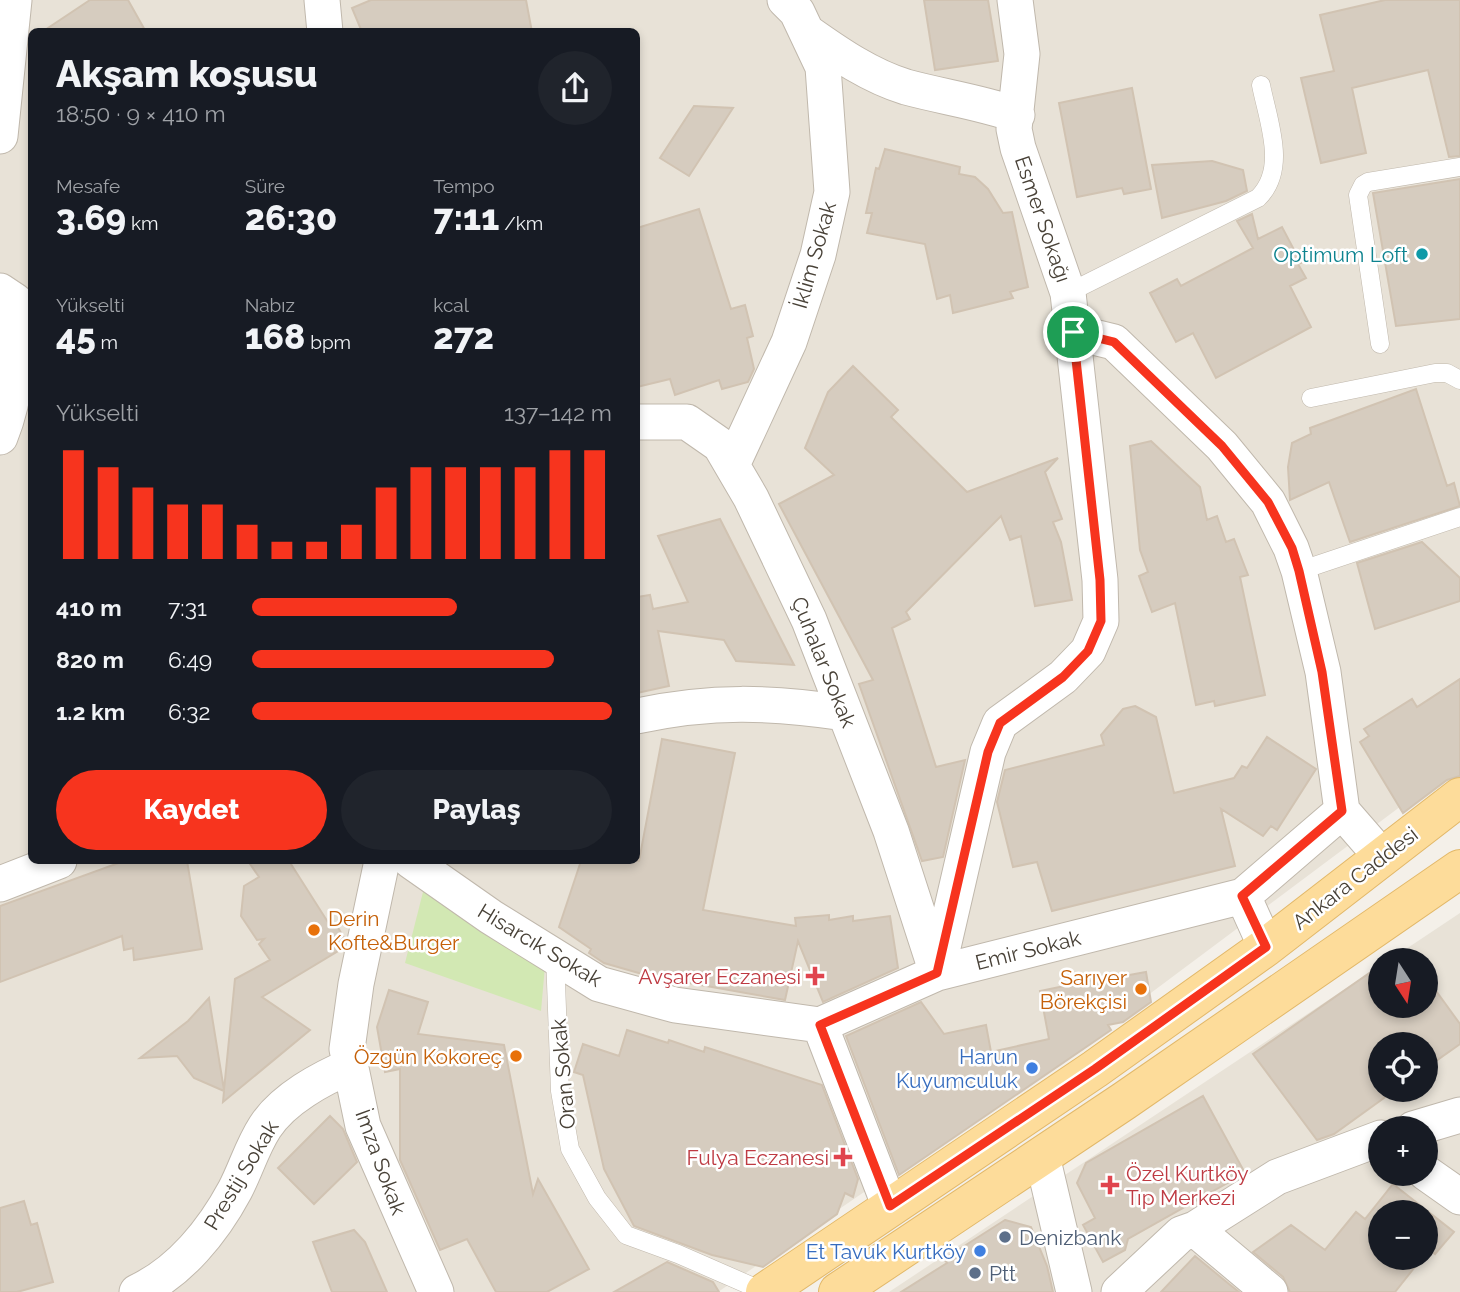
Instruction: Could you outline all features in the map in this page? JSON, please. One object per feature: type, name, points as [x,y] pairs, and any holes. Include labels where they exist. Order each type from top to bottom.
[{"type":"main road","name":"Ankara Caddesi","points":[[765,1292],[1095,1069],[1266,947],[1460,797]]},
{"type":"main road","points":[[838,1292],[1042,1156],[1460,869]]},
{"type":"street","points":[[0,136],[14,0]]},
{"type":"street","points":[[322,0],[325,28]]},
{"type":"street","name":"İklim Sokak","points":[[732,466],[789,342],[818,255],[832,192],[823,67],[797,12],[785,0]]},
{"type":"street","name":"Esmer Sokağı","points":[[937,973],[988,752],[1000,723],[1063,677],[1088,651],[1101,621],[1100,580],[1068,293],[1018,148],[1014,129],[1021,54],[1015,0]]},
{"type":"street","points":[[807,32],[847,61],[904,86],[984,104],[1017,115]]},
{"type":"street","points":[[0,437],[10,411],[19,344],[16,308]]},
{"type":"street","points":[[1073,332],[1114,342],[1222,446],[1268,502],[1292,548],[1299,571],[1322,672],[1342,811],[1382,857]]},
{"type":"street","name":"Çuhalar Sokak","points":[[640,422],[687,422],[720,445],[751,498],[809,620],[891,831],[937,973]]},
{"type":"street","points":[[640,715],[682,706],[739,702],[800,706],[845,713]]},
{"type":"street","points":[[1266,947],[1242,896],[1342,811]]},
{"type":"street","points":[[0,884],[51,864]]},
{"type":"street","name":"İmza Sokak","points":[[381,864],[356,984],[347,1049],[363,1126],[436,1292]]},
{"type":"street","name":"Hisarcık Sokak","points":[[415,864],[491,917],[599,984],[675,1005],[820,1025]]},
{"type":"street","name":"Emir Sokak","points":[[820,1025],[937,973],[1242,896]]},
{"type":"street","points":[[820,1025],[890,1206]]},
{"type":"street","name":"Prestij Sokak","points":[[136,1292],[185,1258],[211,1230],[237,1188],[250,1153],[266,1124],[297,1096],[324,1077],[351,1066]]},
{"type":"street","points":[[1438,1122],[1460,1115]]},
{"type":"street","points":[[1119,1292],[1181,1234],[1277,1177],[1368,1143]]},
{"type":"street","points":[[1042,1156],[1074,1292]]},
{"type":"street","points":[[1438,1181],[1460,1196]]},
{"type":"street","points":[[1195,1228],[1270,1292]]},
{"type":"lane","points":[[1068,293],[1258,198],[1266,191],[1276,165],[1261,85]]},
{"type":"lane","points":[[1380,344],[1358,195],[1360,189],[1373,181],[1460,167]]},
{"type":"lane","points":[[1311,398],[1435,373],[1447,373],[1460,380]]},
{"type":"lane","points":[[1299,571],[1460,517]]},
{"type":"lane","name":"Oran Sokak","points":[[555,955],[560,1091],[570,1149],[597,1198],[626,1236],[678,1254],[765,1292]]},
{"type":"shaded area","points":[[0,0],[1460,0],[1460,762],[1108,1025],[718,1292],[0,1292]]},
{"type":"shaded area","points":[[1460,913],[1460,1292],[889,1292],[1368,974],[1368,1018],[1438,1018],[1438,948],[1408,948]]},
{"type":"green space","points":[[424,888],[546,955],[541,1011],[405,963]]},
{"type":"building","points":[[90,0],[128,0],[144,28],[48,28]]},
{"type":"building","points":[[371,0],[526,0],[531,28],[360,28],[352,8]]},
{"type":"building","points":[[924,0],[988,0],[998,61],[935,70]]},
{"type":"building","points":[[1385,0],[1460,0],[1460,156],[1449,157],[1428,70],[1352,88],[1366,153],[1321,163],[1301,78],[1334,71],[1320,15]]},
{"type":"building","points":[[1132,88],[1151,189],[1124,194],[1122,188],[1077,197],[1059,103]]},
{"type":"building","points":[[694,106],[733,108],[689,176],[660,158]]},
{"type":"building","points":[[885,149],[960,167],[959,174],[975,177],[988,189],[1003,213],[1012,212],[1028,287],[1010,292],[1013,298],[953,313],[950,295],[937,299],[925,244],[867,233],[872,213],[866,213],[876,168],[879,169]]},
{"type":"building","points":[[1212,161],[1243,170],[1247,191],[1226,201],[1162,218],[1152,165]]},
{"type":"building","name":"Optimum Loft","points":[[1460,179],[1460,319],[1396,326],[1373,193]]},
{"type":"building","points":[[699,209],[731,309],[745,305],[753,336],[747,338],[754,369],[748,382],[722,389],[719,380],[675,395],[670,379],[640,386],[640,227]]},
{"type":"building","points":[[1252,214],[1258,239],[1282,227],[1301,263],[1298,264],[1306,278],[1290,286],[1311,327],[1216,378],[1193,333],[1176,342],[1150,293],[1177,279],[1181,286],[1253,248],[1237,221]]},
{"type":"building","points":[[853,366],[898,410],[891,417],[967,492],[1058,458],[1045,472],[1062,519],[1053,522],[1061,542],[1072,600],[1035,606],[1021,536],[1010,540],[1001,516],[906,612],[910,619],[892,628],[936,767],[965,760],[943,857],[922,861],[859,684],[873,680],[779,504],[834,475],[805,448],[828,392]]},
{"type":"building","points":[[1416,389],[1447,486],[1454,483],[1460,506],[1350,542],[1329,482],[1290,500],[1288,467],[1292,443],[1311,434],[1310,428]]},
{"type":"building","points":[[1151,441],[1200,487],[1207,520],[1217,516],[1226,542],[1234,539],[1248,575],[1240,577],[1265,695],[1215,706],[1214,701],[1196,705],[1175,603],[1152,612],[1139,576],[1148,572],[1140,550],[1130,446]]},
{"type":"building","points":[[720,519],[794,665],[736,661],[724,640],[658,631],[669,686],[640,692],[640,597],[650,595],[653,609],[688,602],[658,536]]},
{"type":"building","points":[[1422,542],[1460,578],[1460,601],[1375,629],[1357,563]]},
{"type":"building","points":[[1460,679],[1460,776],[1447,780],[1403,813],[1360,742],[1369,736],[1364,729],[1412,699],[1417,707]]},
{"type":"building","points":[[1135,706],[1156,717],[1174,793],[1234,778],[1242,766],[1247,768],[1267,737],[1316,769],[1277,830],[1271,826],[1263,836],[1221,809],[1235,866],[1052,911],[1037,862],[1013,867],[997,802],[1005,770],[1104,745],[1101,735],[1123,709]]},
{"type":"building","points":[[662,739],[735,753],[703,910],[796,926],[795,918],[829,915],[829,920],[853,916],[853,921],[890,916],[898,968],[823,1002],[798,941],[785,1000],[678,981],[677,984],[604,963],[589,953],[591,949],[559,927],[580,864],[640,864]]},
{"type":"building","points":[[116,864],[188,864],[202,949],[134,960],[133,948],[124,950],[122,936],[0,982],[0,906]]},
{"type":"building","points":[[250,864],[291,864],[331,927],[336,924],[345,940],[343,948],[262,997],[310,1030],[223,1102],[224,1091],[194,1078],[177,1056],[140,1058],[188,1021],[209,998],[224,1090],[235,979],[270,960],[259,944],[264,939],[257,940],[241,916],[244,886],[259,877]]},
{"type":"building","points":[[1146,972],[1151,1002],[1123,1022],[1108,1025],[1111,1030],[899,1175],[846,1036],[921,1002],[944,1034],[986,1025],[991,1052],[1049,1039],[1040,991]]},
{"type":"building","points":[[1368,974],[1368,1018],[1438,1018],[1438,994],[1460,1024],[1460,1044],[1438,1060],[1438,1032],[1368,1032],[1368,1102],[1378,1102],[1334,1134],[1317,1140],[1253,1054]]},
{"type":"building","points":[[389,990],[428,1002],[418,1034],[504,1045],[533,1194],[538,1179],[589,1269],[547,1292],[496,1292],[467,1239],[440,1250],[400,1160],[400,1069],[385,1072],[377,1027]]},
{"type":"building","points":[[627,1030],[704,1052],[705,1047],[822,1085],[858,1179],[853,1197],[845,1193],[837,1214],[763,1267],[712,1255],[634,1226],[604,1169],[583,1075],[574,1072],[583,1044],[619,1056]]},
{"type":"building","points":[[1203,1096],[1245,1173],[1128,1239],[1125,1250],[1103,1262],[1083,1225],[1095,1218],[1077,1183],[1086,1163]]},
{"type":"building","points":[[330,1116],[343,1129],[357,1162],[314,1204],[278,1168]]},
{"type":"building","points":[[1391,1186],[1396,1186],[1413,1200],[1380,1200]]},
{"type":"building","points":[[24,1201],[31,1225],[37,1223],[53,1282],[17,1292],[0,1292],[0,1208]]},
{"type":"building","points":[[1356,1212],[1365,1219],[1368,1215],[1368,1270],[1412,1270],[1395,1292],[1290,1292],[1283,1277],[1253,1252],[1291,1225],[1325,1250]]},
{"type":"building","points":[[1438,1219],[1454,1232],[1438,1251]]},
{"type":"building","points":[[1005,1220],[1031,1227],[1047,1266],[1053,1292],[901,1292],[947,1263],[944,1259]]},
{"type":"building","points":[[354,1230],[365,1242],[387,1292],[332,1292],[313,1242]]},
{"type":"building","points":[[1195,1256],[1229,1284],[1239,1292],[1161,1292]]},
{"type":"building","points":[[667,1262],[713,1282],[719,1292],[614,1292]]},
{"type":"place","name":"Optimum Loft","points":[[1422,254]]},
{"type":"place","name":"Derin Kofte&Burger","points":[[314,930]]},
{"type":"place","name":"Avşarer Eczanesi","points":[[815,976]]},
{"type":"place","name":"Sarıyer Börekçisi","points":[[1141,989]]},
{"type":"place","name":"Özgün Kokoreç","points":[[516,1056]]},
{"type":"place","name":"Harun Kuyumculuk","points":[[1032,1068]]},
{"type":"place","name":"Fulya Eczanesi","points":[[843,1157]]},
{"type":"place","name":"Özel Kurtköy Tıp Merkezi","points":[[1110,1185]]},
{"type":"place","name":"Denizbank","points":[[1005,1237]]},
{"type":"place","name":"Et Tavuk Kurtköy","points":[[980,1251]]},
{"type":"place","name":"Ptt","points":[[975,1273]]},
{"type":"route","points":[[1073,332],[1114,342],[1222,446],[1268,502],[1292,548],[1299,571],[1322,672],[1342,811],[1242,896],[1266,947],[1095,1069],[890,1206],[820,1025],[937,973],[988,752],[1000,723],[1029,699],[1063,677],[1088,651],[1101,621],[1100,580],[1073,332]]}]
